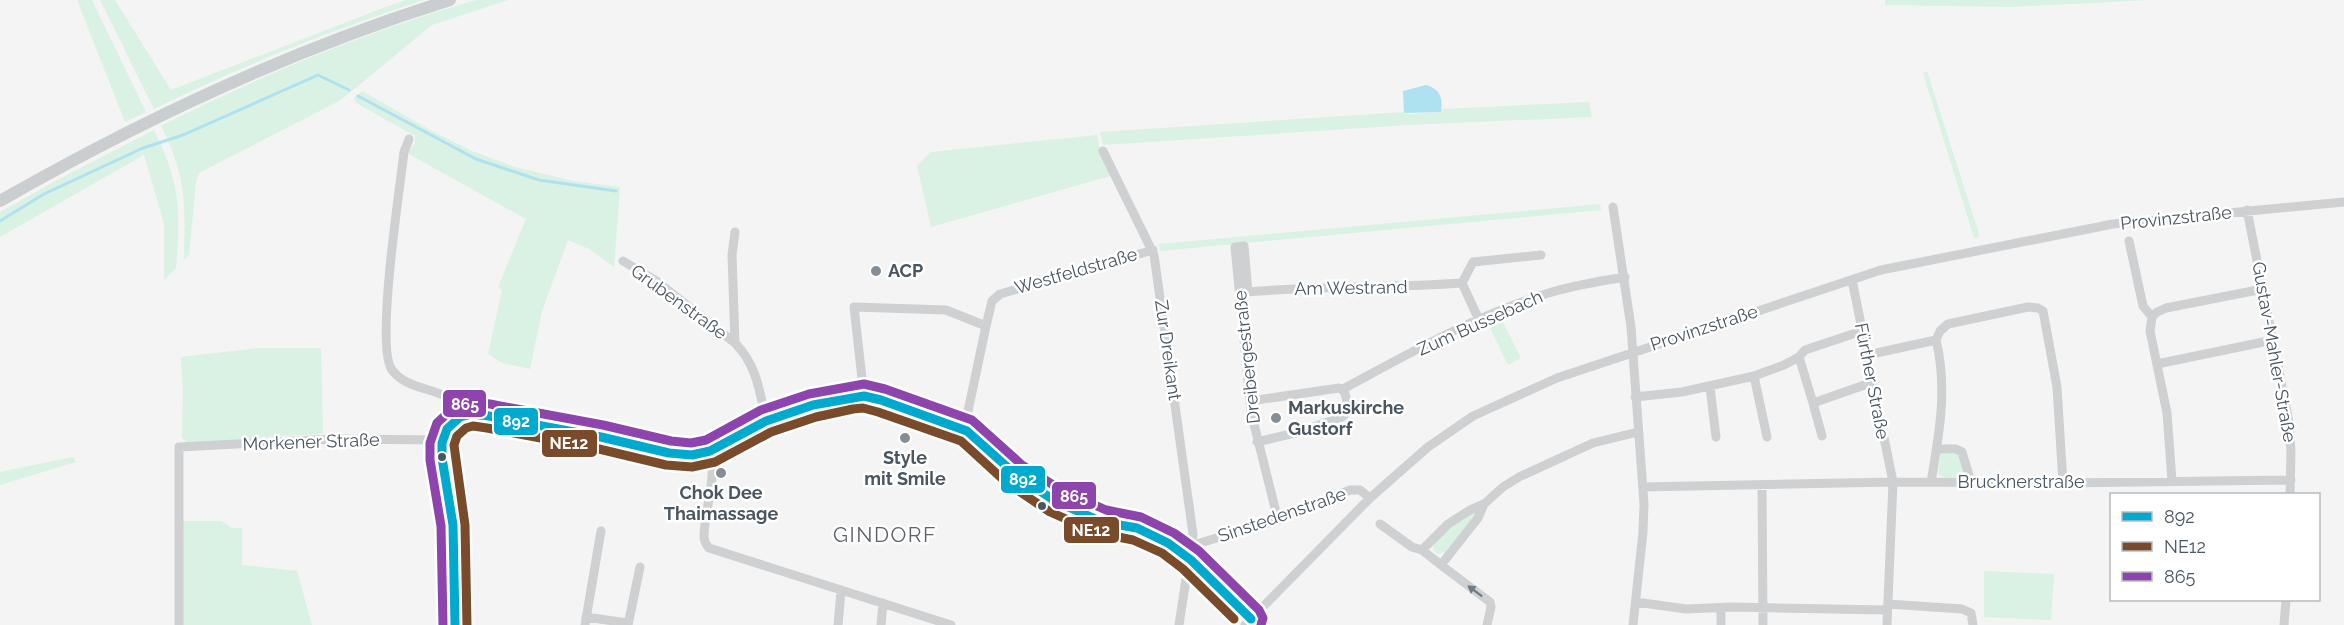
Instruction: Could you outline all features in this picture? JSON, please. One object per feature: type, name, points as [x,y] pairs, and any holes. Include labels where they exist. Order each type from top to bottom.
[{"type":"main road","points":[[0,201],[115,138],[216,89],[343,37],[450,0]]},
{"type":"street","points":[[409,140],[404,152],[387,307],[387,358],[390,367],[399,377],[451,399],[458,405],[463,416]]},
{"type":"street","name":"Zur Dreikant","points":[[1104,151],[1153,250],[1191,519],[1193,545],[1191,560]]},
{"type":"street","name":"Provinzstraße","points":[[1251,623],[1370,498],[1428,447],[1473,416],[1537,386],[1632,352],[1881,270],[2098,226],[2344,202]]},
{"type":"street","points":[[1613,207],[1625,277],[1643,487],[1644,520],[1633,625]]},
{"type":"street","name":"Gustav-Mahler-Straße","points":[[2247,210],[2289,422],[2290,493]]},
{"type":"street","points":[[735,232],[732,255],[735,343]]},
{"type":"street","points":[[2129,241],[2143,306],[2152,316]]},
{"type":"street","name":"Westfeldstraße","points":[[986,326],[991,304],[998,295],[1153,250]]},
{"type":"street","points":[[1479,320],[1462,284],[1473,262],[1541,255]]},
{"type":"street","name":"Grubenstraße","points":[[623,261],[655,280],[735,343],[747,356],[753,369],[766,421]]},
{"type":"street","name":"Zum Bussebach","points":[[1250,401],[1343,389],[1479,320],[1554,291],[1625,277]]},
{"type":"street","name":"Fürther Straße","points":[[1852,280],[1893,482],[1887,625]]},
{"type":"street","name":"Am Westrand","points":[[1244,292],[1331,287],[1462,284]]},
{"type":"street","points":[[2172,482],[2168,419],[2150,332],[2152,316],[2166,308],[2263,289]]},
{"type":"street","name":"Dreibergestraße","points":[[1244,292],[1250,401],[1257,442],[1278,520]]},
{"type":"street","points":[[864,396],[854,307],[946,310],[986,326],[964,430]]},
{"type":"street","points":[[1643,487],[1931,482],[1937,450],[1942,385],[1941,360],[1936,340],[1940,331],[1947,324],[2028,307],[2043,311],[2057,387],[2063,483]]},
{"type":"street","points":[[1635,398],[1710,387],[1754,376],[1777,368],[1798,357],[1805,350],[1862,331]]},
{"type":"street","points":[[1867,355],[1936,340]]},
{"type":"street","points":[[2157,364],[2273,340]]},
{"type":"street","points":[[1798,357],[1822,436]]},
{"type":"street","points":[[1754,376],[1767,436]]},
{"type":"street","points":[[1813,403],[1873,382]]},
{"type":"street","points":[[1710,387],[1716,437]]},
{"type":"street","points":[[1257,442],[1299,432],[1344,416],[1348,407],[1343,389]]},
{"type":"street","points":[[455,625],[453,525],[442,458],[443,440],[449,426],[463,416],[472,414],[489,416],[601,437],[680,455],[710,451],[766,421],[813,405],[864,396],[964,430],[1015,474],[1051,498],[1102,522],[1137,528],[1168,543],[1191,560],[1251,623]]},
{"type":"street","points":[[1422,550],[1448,524],[1484,504],[1503,487],[1542,465],[1593,443],[1638,432]]},
{"type":"street","name":"Morkener Straße","points":[[179,625],[178,447],[333,439],[443,440]]},
{"type":"street","points":[[1937,450],[1956,449],[1962,452],[1971,482]]},
{"type":"street","points":[[710,451],[711,493],[704,535],[707,546],[951,625]]},
{"type":"street","name":"Brucknerstraße","points":[[1931,482],[2291,480]]},
{"type":"street","points":[[1762,485],[1763,625]]},
{"type":"street","name":"Sinstedenstraße","points":[[1193,545],[1278,520],[1350,490],[1360,490],[1370,498]]},
{"type":"street","points":[[1441,565],[1478,518],[1484,504]]},
{"type":"street","points":[[1380,524],[1412,547],[1422,550],[1490,602],[1487,625]]},
{"type":"street","points":[[601,531],[586,621],[628,624],[640,567]]},
{"type":"street","points":[[1179,625],[1191,560]]},
{"type":"street","points":[[838,625],[841,591]]},
{"type":"street","points":[[2284,625],[2286,601]]},
{"type":"street","points":[[1636,602],[1686,609],[1887,607],[1962,609],[1971,614],[1973,625]]},
{"type":"street","points":[[881,625],[883,603]]},
{"type":"street","points":[[1721,608],[1721,625]]},
{"type":"green space","points":[[77,0],[92,0],[146,112],[125,122]]},
{"type":"green space","points":[[100,0],[115,0],[171,90],[383,8],[406,0],[424,0],[287,50],[154,109]]},
{"type":"green space","points":[[476,0],[508,0],[432,25],[341,100],[199,173],[196,182],[189,255],[184,259],[183,191],[176,161],[161,126],[316,55],[396,25]]},
{"type":"green space","points":[[1885,0],[2149,0],[2010,7],[1885,5]]},
{"type":"green space","points":[[1927,71],[1980,237],[1974,238],[1923,73]]},
{"type":"green space","points":[[362,91],[472,151],[515,167],[574,181],[620,187],[614,267],[589,249],[568,240],[542,311],[530,369],[502,363],[488,354],[502,290],[498,287],[526,219],[407,153],[415,143],[415,136],[356,103],[354,98]]},
{"type":"green space","points":[[1589,102],[1592,117],[1408,125],[1103,145],[1100,132],[1404,112],[1408,114],[1441,112],[1442,109]]},
{"type":"green space","points":[[154,130],[169,165],[177,197],[176,268],[164,280],[164,224],[144,155],[0,237],[0,212]]},
{"type":"green space","points":[[1097,135],[1099,146],[1114,175],[931,227],[917,166],[931,152]]},
{"type":"green space","points":[[1600,204],[1601,210],[1160,251],[1159,244]]},
{"type":"green space","points":[[1503,322],[1521,358],[1508,365],[1490,328]]},
{"type":"green space","points":[[258,348],[321,348],[323,434],[189,444],[182,438],[181,357]]},
{"type":"green space","points":[[1941,454],[1960,454],[1965,475],[1951,478],[1938,474]]},
{"type":"green space","points":[[73,457],[76,462],[0,485],[0,472]]},
{"type":"green space","points":[[1480,509],[1446,552],[1437,554],[1433,549],[1439,537]]},
{"type":"green space","points":[[181,521],[221,521],[232,528],[242,528],[242,565],[297,571],[312,625],[181,625]]},
{"type":"green space","points":[[1984,571],[2054,574],[2051,620],[1984,617]]},
{"type":"water","points":[[1426,85],[1435,89],[1440,95],[1441,112],[1404,112],[1403,91]]},
{"type":"waterway","points":[[0,221],[44,194],[143,148],[183,135],[318,75],[349,90]]},
{"type":"waterway","points":[[358,96],[476,159],[539,180],[616,191]]},
{"type":"transit line","name":"865","points":[[443,625],[441,526],[430,460],[430,443],[437,423],[454,407],[471,402],[490,404],[603,425],[671,441],[691,443],[706,440],[761,410],[809,394],[864,384],[885,389],[972,420],[1022,465],[1061,490],[1106,510],[1141,517],[1174,533],[1199,551],[1259,610],[1263,618],[1261,625]]},
{"type":"transit line","name":"892","points":[[455,625],[453,525],[442,458],[442,443],[447,429],[460,417],[472,414],[489,416],[601,437],[669,453],[692,455],[710,451],[766,421],[813,405],[864,396],[967,431],[1015,474],[1055,501],[1102,522],[1137,528],[1168,543],[1191,560],[1251,619]]},
{"type":"transit line","name":"NE12","points":[[467,625],[465,525],[454,445],[457,436],[466,428],[473,426],[487,428],[599,449],[666,465],[692,467],[715,462],[771,432],[816,417],[863,408],[961,441],[1007,483],[1050,512],[1098,533],[1133,540],[1162,553],[1183,569],[1234,619]]},
{"type":"place","name":"ACP","points":[[876,271]]},
{"type":"place","name":"Markuskirche Gustorf","points":[[1276,418]]},
{"type":"place","name":"Style mit Smile","points":[[905,438]]},
{"type":"place","name":"Chok Dee Thaimassage","points":[[721,473]]},
{"type":"district","name":"GINDORF","points":[[885,535]]}]
